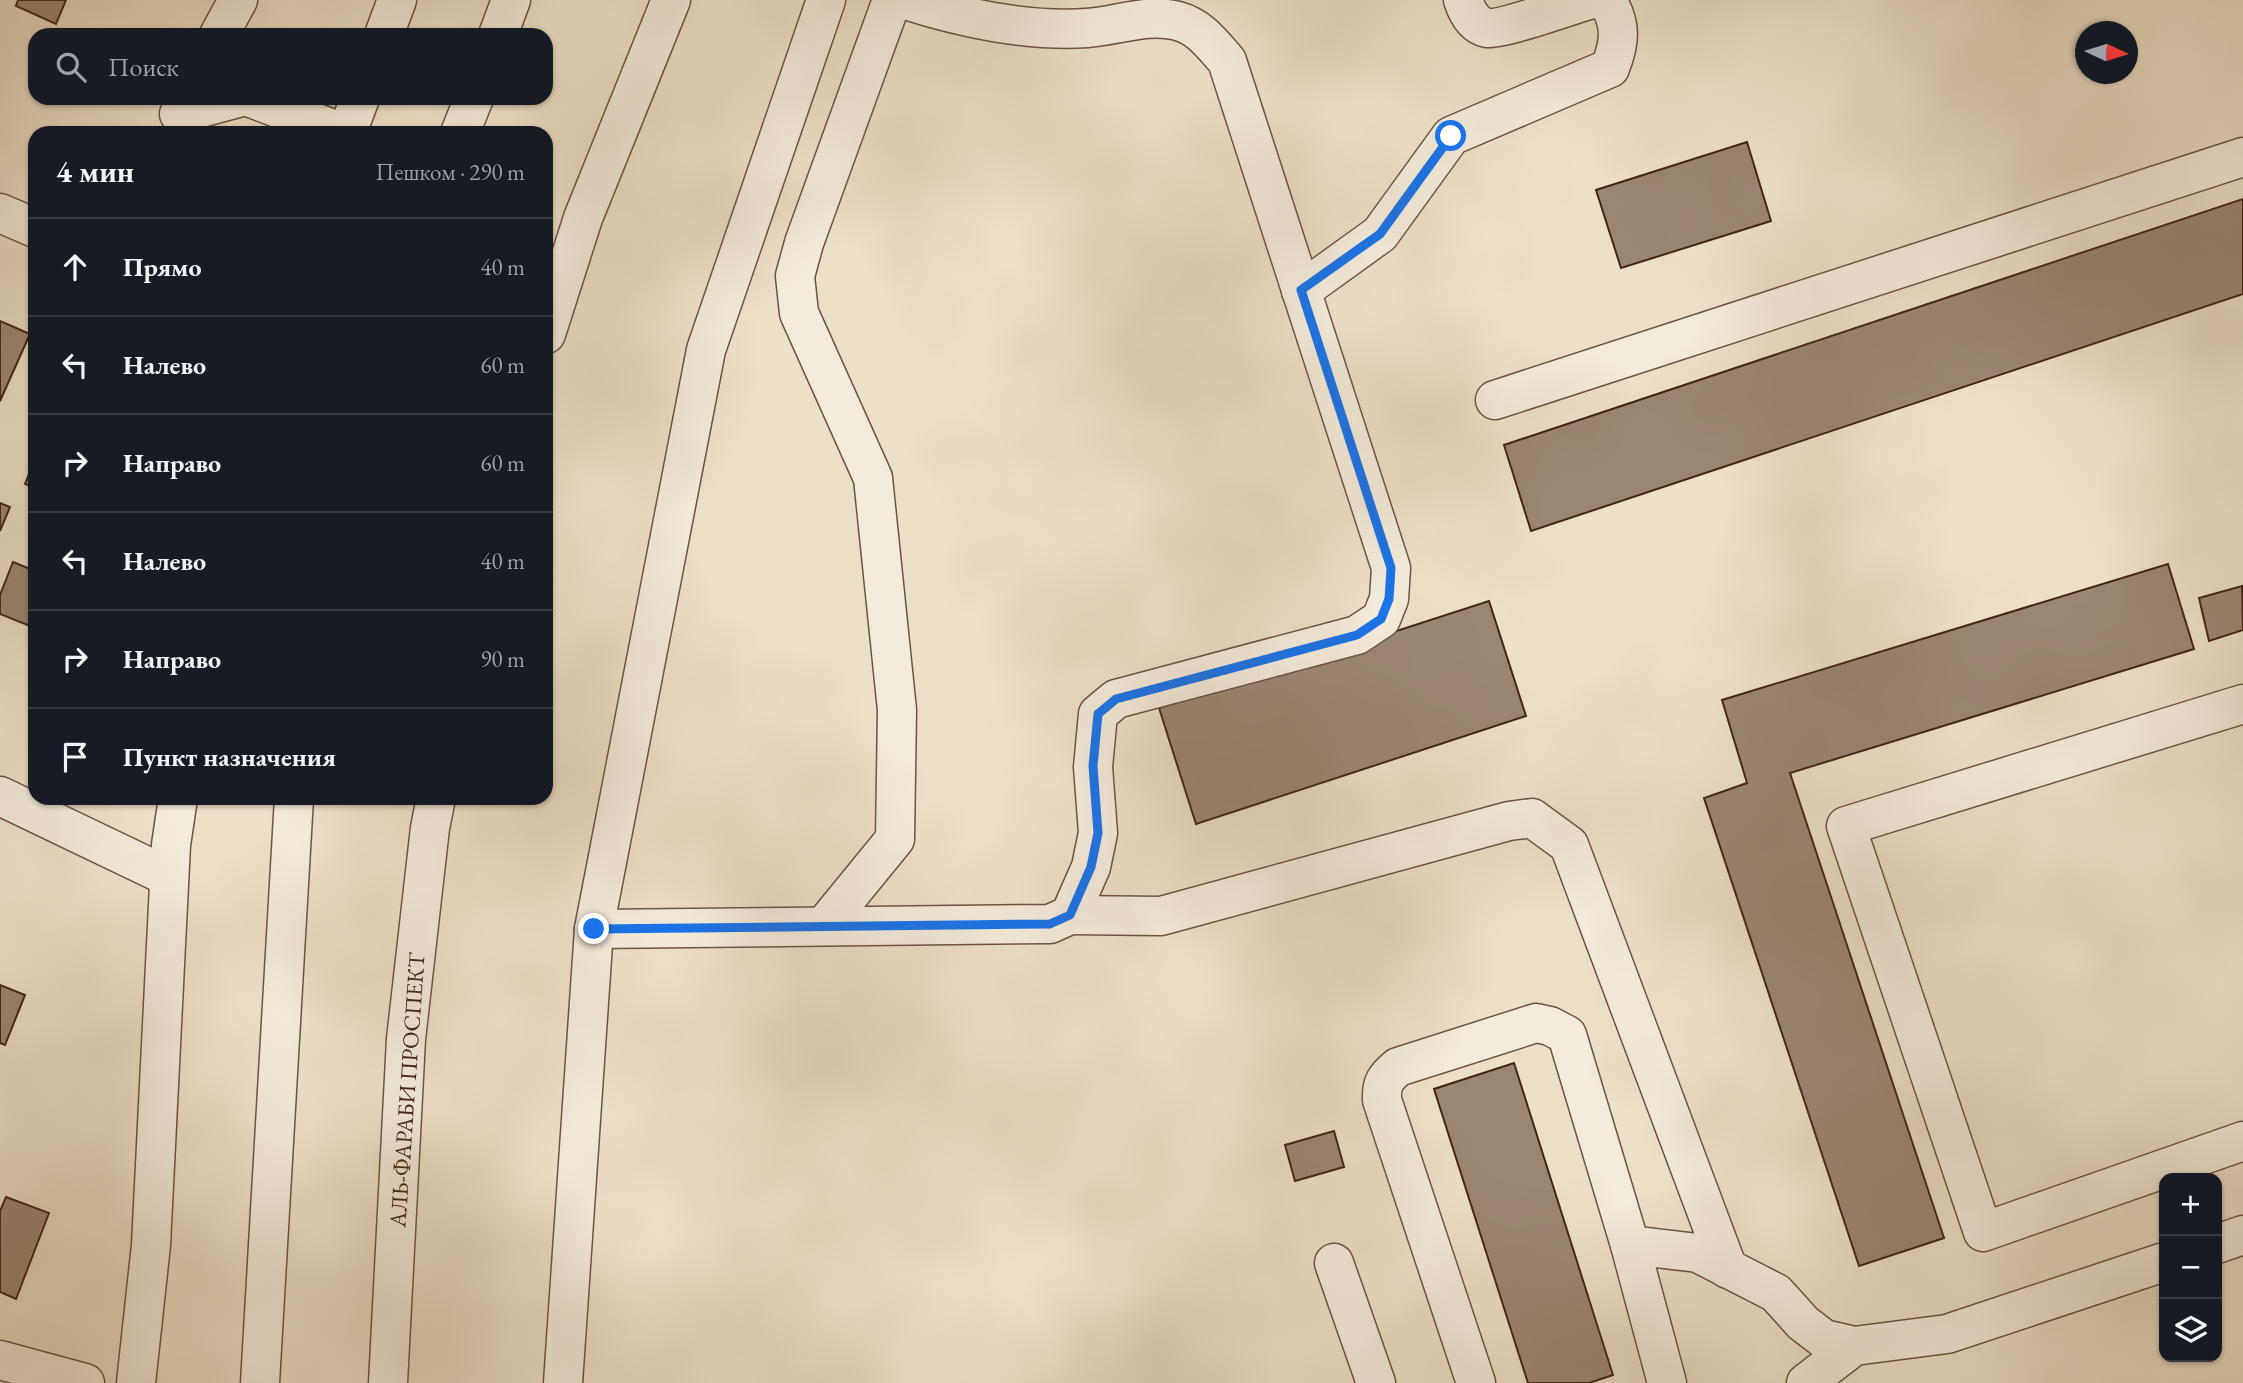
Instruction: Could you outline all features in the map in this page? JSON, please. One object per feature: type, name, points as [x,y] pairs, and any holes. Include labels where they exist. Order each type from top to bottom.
[{"type":"street","points":[[213,0],[218,28]]},
{"type":"street","points":[[223,28],[238,0]]},
{"type":"street","points":[[387,28],[397,0]]},
{"type":"street","points":[[501,28],[512,0]]},
{"type":"street","points":[[553,312],[583,218],[671,0]]},
{"type":"street","points":[[563,1383],[594,929],[706,350],[826,0]]},
{"type":"street","points":[[824,926],[895,839],[897,710],[873,478],[800,313],[795,276],[804,243],[892,0]]},
{"type":"street","points":[[906,0],[944,6],[1035,28],[1087,28],[1143,9],[1204,33],[1227,61],[1391,568],[1389,599],[1381,619],[1357,635],[1116,699],[1098,714],[1093,766],[1098,833],[1091,867],[1070,915]]},
{"type":"street","points":[[1463,0],[1467,11],[1476,22],[1489,28],[1589,0]]},
{"type":"street","points":[[1301,290],[1380,234],[1451,136],[1610,68],[1619,45],[1615,13],[1606,0]]},
{"type":"street","points":[[177,115],[213,105]]},
{"type":"street","points":[[270,105],[326,126]]},
{"type":"street","points":[[348,126],[357,105]]},
{"type":"street","points":[[463,126],[471,105]]},
{"type":"street","points":[[1494,400],[2243,158]]},
{"type":"street","points":[[0,213],[28,225]]},
{"type":"street","points":[[2243,704],[1846,826],[1983,1232],[2243,1141]]},
{"type":"street","points":[[0,796],[169,877]]},
{"type":"street","points":[[136,1383],[150,1245],[169,877],[177,805]]},
{"type":"street","points":[[260,1383],[294,805]]},
{"type":"street","name":"АЛЬ-ФАРАБИ ПРОСПЕКТ","points":[[388,1383],[406,1039],[435,805]]},
{"type":"street","points":[[594,929],[1050,924],[1070,915],[1161,916],[1509,821],[1532,818],[1569,845],[1728,1269]]},
{"type":"street","points":[[1476,1383],[1382,1100],[1382,1089],[1385,1077],[1398,1067],[1536,1023],[1550,1026],[1567,1035],[1630,1245],[1667,1383]]},
{"type":"street","points":[[2222,1242],[2243,1235]]},
{"type":"street","points":[[1630,1245],[1698,1253],[1776,1293],[1803,1323],[1824,1339],[1854,1346],[1947,1334],[2159,1264]]},
{"type":"street","points":[[1334,1263],[1376,1383]]},
{"type":"street","points":[[1806,1383],[1854,1346]]},
{"type":"street","points":[[0,1360],[85,1383]]},
{"type":"building","points":[[18,0],[66,0],[56,24],[16,6]]},
{"type":"building","points":[[1747,142],[1771,221],[1621,268],[1596,190]]},
{"type":"building","points":[[2243,199],[2243,294],[1531,531],[1504,445]]},
{"type":"building","points":[[0,321],[28,333],[28,338],[0,401]]},
{"type":"building","points":[[0,503],[10,507],[0,531]]},
{"type":"building","points":[[13,562],[28,568],[28,625],[0,614],[0,595]]},
{"type":"building","points":[[2168,564],[2194,649],[1790,773],[1944,1238],[1859,1266],[1704,798],[1747,783],[1722,700]]},
{"type":"building","points":[[2242,586],[2243,630],[2209,641],[2199,598]]},
{"type":"building","points":[[1489,601],[1526,716],[1196,824],[1159,708]]},
{"type":"building","points":[[0,985],[25,995],[5,1045],[0,1043]]},
{"type":"building","points":[[1514,1063],[1613,1375],[1589,1383],[1528,1383],[1434,1089]]},
{"type":"building","points":[[1334,1131],[1344,1167],[1295,1181],[1285,1145]]},
{"type":"building","points":[[6,1197],[49,1213],[16,1299],[0,1292],[0,1211]]},
{"type":"route","points":[[594,929],[1050,924],[1070,915],[1091,867],[1098,833],[1093,766],[1098,714],[1116,699],[1357,635],[1381,619],[1389,599],[1391,568],[1301,290],[1380,234],[1451,136]]}]
